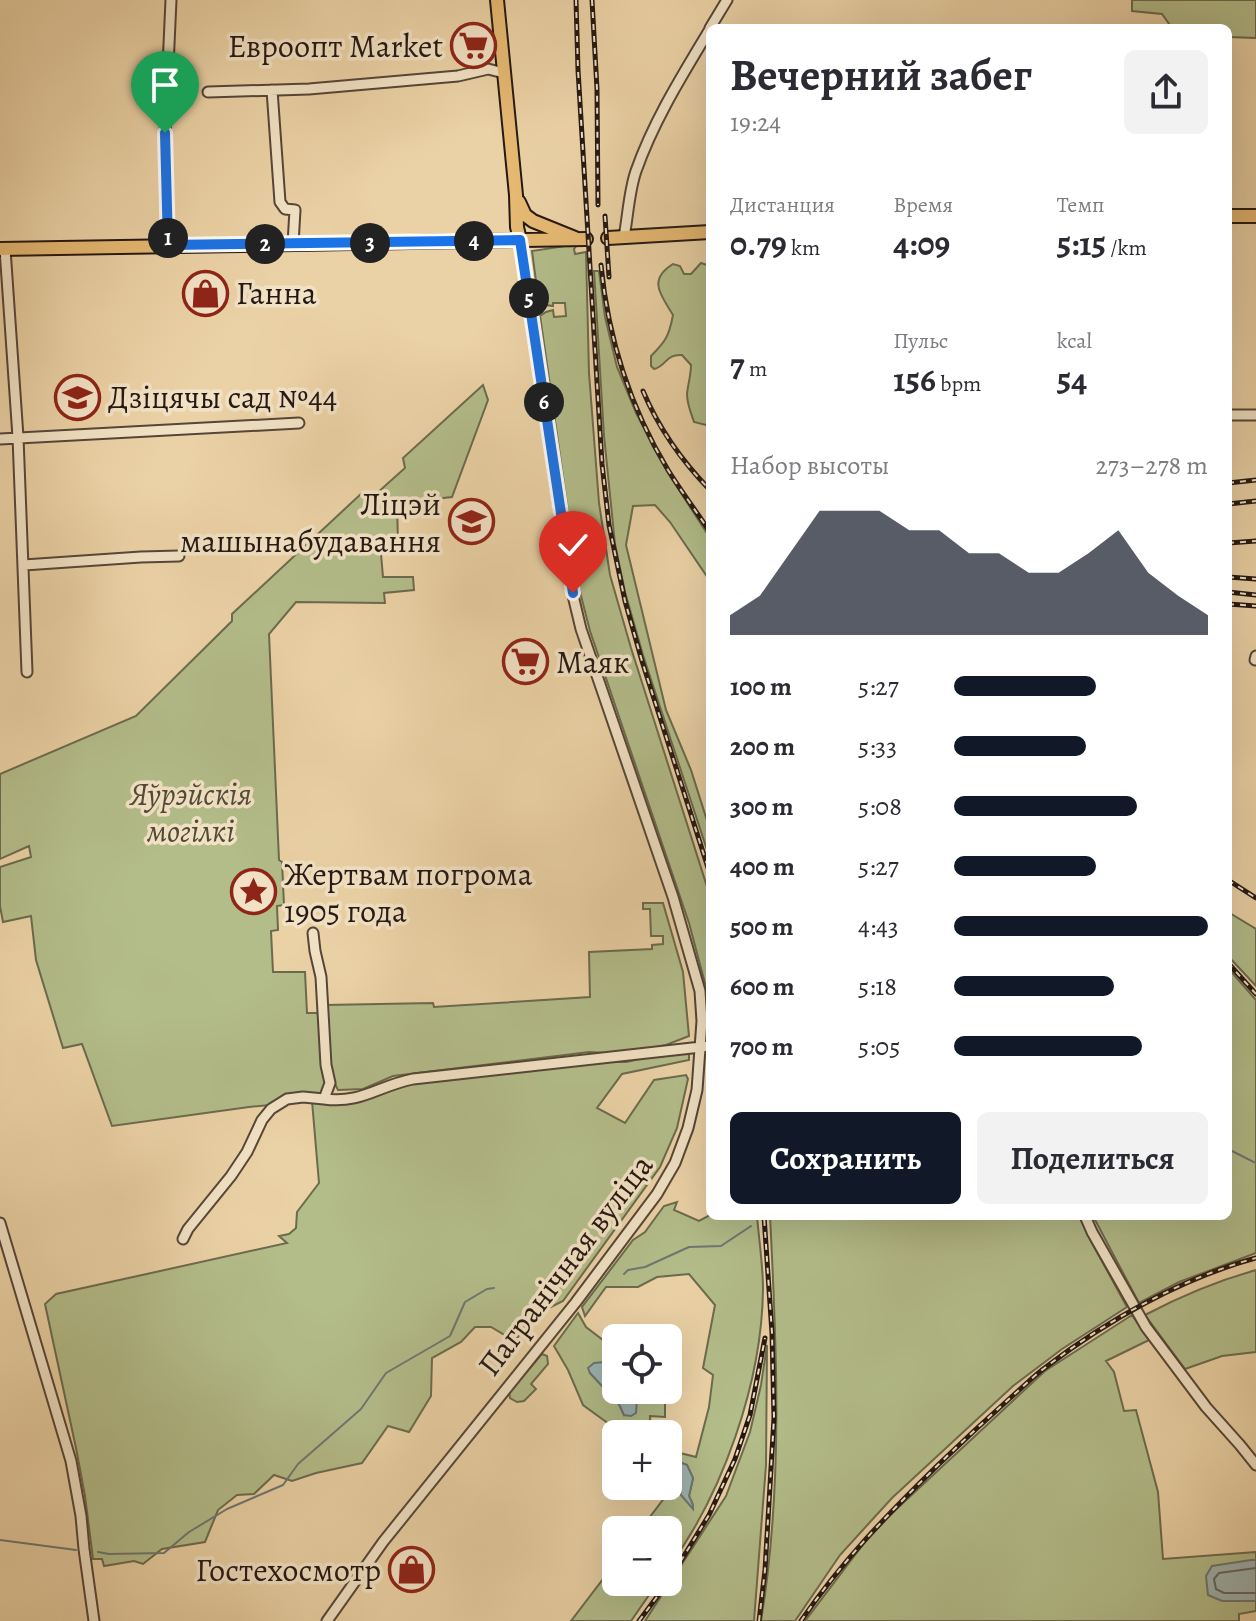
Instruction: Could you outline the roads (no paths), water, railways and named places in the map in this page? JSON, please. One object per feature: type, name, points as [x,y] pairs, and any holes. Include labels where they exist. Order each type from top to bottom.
[{"type":"main road","name":"Пагранічная вуліца","points":[[497,0],[520,240]]},
{"type":"main road","points":[[516,195],[525,215],[533,221],[592,239]]},
{"type":"main road","points":[[1232,216],[1256,216]]},
{"type":"main road","points":[[3,249],[592,239],[706,232]]},
{"type":"street","points":[[168,245],[165,133],[171,0]]},
{"type":"street","points":[[712,24],[727,0]]},
{"type":"street","points":[[624,237],[635,174],[648,140],[671,93],[706,35]]},
{"type":"street","points":[[208,92],[309,89],[458,76],[488,69],[504,73]]},
{"type":"street","points":[[272,90],[280,202],[285,209],[295,210],[293,244]]},
{"type":"street","name":"Пагранічная вуліца","points":[[327,1621],[383,1542],[576,1302],[657,1194],[675,1163],[688,1128],[705,1046],[700,991],[694,968],[578,617],[570,583],[520,240]]},
{"type":"street","points":[[3,249],[18,437],[27,672]]},
{"type":"street","points":[[1232,415],[1256,415]]},
{"type":"street","points":[[0,439],[299,423]]},
{"type":"street","points":[[24,565],[179,556]]},
{"type":"street","points":[[313,933],[321,977],[326,1065],[330,1083],[324,1099]]},
{"type":"street","points":[[183,1239],[247,1152],[262,1120],[271,1109],[287,1099],[352,1100],[413,1079],[705,1046]]},
{"type":"street","points":[[1087,1220],[1146,1327],[1206,1407],[1256,1465]]},
{"type":"street","points":[[0,1223],[71,1461],[94,1621]]},
{"type":"water","points":[[602,1362],[602,1386],[588,1368]]},
{"type":"water","points":[[619,1404],[637,1404],[636,1413],[624,1415]]},
{"type":"water","points":[[682,1463],[687,1465],[693,1478],[689,1496],[693,1509],[682,1496]]},
{"type":"water","points":[[1256,1560],[1256,1601],[1222,1601],[1208,1595],[1206,1576],[1212,1566]]},
{"type":"waterway","points":[[1232,1151],[1256,1163]]},
{"type":"waterway","points":[[624,1274],[689,1247],[721,1246],[751,1226]]},
{"type":"waterway","points":[[98,1552],[164,1553],[189,1532],[227,1509],[283,1485],[298,1464],[361,1409],[386,1373],[450,1336],[465,1302],[494,1288]]},
{"type":"waterway","points":[[0,1540],[76,1550]]},
{"type":"railway","points":[[576,0],[602,464],[609,525],[642,661],[706,861]]},
{"type":"railway","points":[[592,0],[598,205]]},
{"type":"railway","points":[[605,216],[609,277]]},
{"type":"railway","points":[[601,265],[615,345],[642,422],[668,470],[706,526]]},
{"type":"railway","points":[[643,391],[672,444],[706,485]]},
{"type":"railway","points":[[1232,483],[1256,480]]},
{"type":"railway","points":[[1232,504],[1256,501]]},
{"type":"railway","points":[[1232,543],[1256,541]]},
{"type":"railway","points":[[1232,577],[1256,579]]},
{"type":"railway","points":[[1232,592],[1256,595]]},
{"type":"railway","points":[[1232,604],[1256,606]]},
{"type":"railway","points":[[1232,883],[1256,898]]},
{"type":"railway","points":[[1232,967],[1256,994]]},
{"type":"railway","points":[[759,1621],[774,1418],[764,1220]]},
{"type":"railway","points":[[801,1621],[832,1578],[883,1521],[948,1456],[1039,1373],[1094,1333],[1146,1303],[1200,1277],[1256,1258]]},
{"type":"railway","points":[[682,1559],[709,1515],[735,1459],[750,1415],[765,1338]]},
{"type":"railway","points":[[639,1621],[658,1596]]},
{"type":"place","name":"Евроопт Market","points":[[474,46]]},
{"type":"place","name":"Ганна","points":[[205,293]]},
{"type":"place","name":"Дзіцячы сад №44","points":[[77,397]]},
{"type":"place","name":"Ліцэй машынабудавання","points":[[472,522]]},
{"type":"place","name":"Маяк","points":[[525,662]]},
{"type":"place","name":"Жертвам погрома 1905 года","points":[[253,892]]},
{"type":"place","name":"Гостехосмотр","points":[[412,1570]]},
{"type":"park label","name":"Яўрэйскія могілкі","points":[[191,812]]}]
